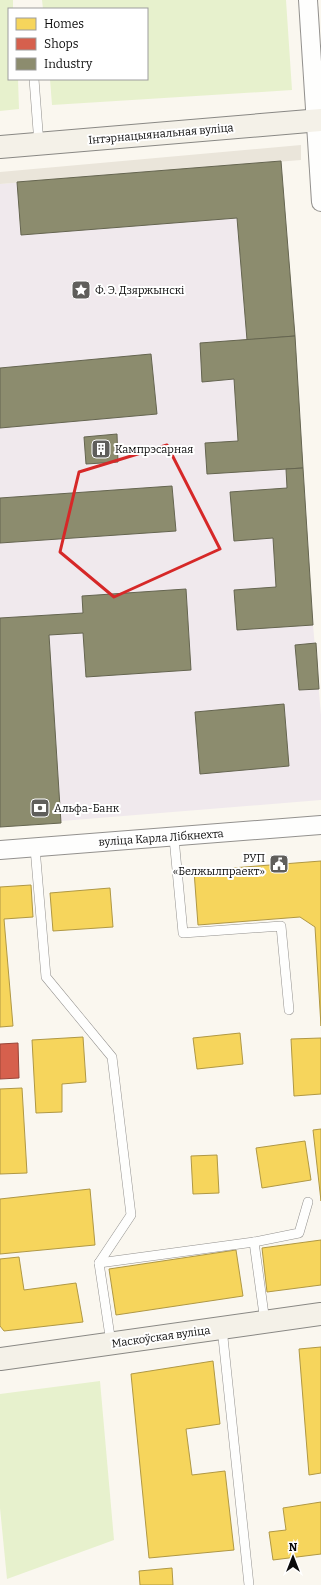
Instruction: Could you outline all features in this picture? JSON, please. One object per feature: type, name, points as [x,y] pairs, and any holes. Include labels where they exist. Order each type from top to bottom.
[{"type":"street","points":[[308,0],[318,120],[321,202]]},
{"type":"street","name":"Інтэрнацыянальная вуліца","points":[[0,147],[318,120]]},
{"type":"street","name":"вуліца Карла Лібкнехта","points":[[0,850],[174,838],[321,825]]},
{"type":"street","name":"Маскоўская вуліца","points":[[0,1359],[321,1314]]},
{"type":"lane","points":[[34,80],[39,144]]},
{"type":"lane","points":[[174,838],[183,933],[281,926],[289,1010]]},
{"type":"lane","points":[[35,848],[46,977],[112,1057],[131,1215],[99,1263],[111,1344]]},
{"type":"lane","points":[[99,1263],[254,1242],[299,1233],[308,1202]]},
{"type":"lane","points":[[254,1242],[265,1322]]},
{"type":"lane","points":[[222,1328],[249,1585]]},
{"type":"highlighted area","points":[[167,445],[220,549],[114,597],[60,552],[79,472]]},
{"type":"shaded area","points":[[301,145],[301,160],[0,184],[0,172]]},
{"type":"shaded area","points":[[281,161],[295,336],[313,625],[321,715],[321,800],[0,826],[0,184]]},
{"type":"green space","points":[[0,0],[13,0],[13,8],[8,8],[8,80],[18,80],[19,109],[0,111]]},
{"type":"green space","points":[[42,0],[286,0],[292,90],[52,105],[50,80],[148,80],[148,8],[43,8]]},
{"type":"green space","points":[[100,1381],[114,1540],[7,1579],[0,1508],[0,1394]]},
{"type":"building: Homes","points":[[321,861],[321,1026],[315,927],[300,917],[198,925],[194,871]]},
{"type":"building: Homes","points":[[31,885],[33,917],[4,919],[13,1026],[0,1027],[0,887]]},
{"type":"building: Homes","points":[[110,888],[113,927],[53,931],[50,893]]},
{"type":"building: Homes","points":[[240,1033],[243,1064],[197,1069],[193,1038]]},
{"type":"building: Homes","points":[[83,1037],[86,1082],[62,1084],[62,1112],[36,1113],[32,1040]]},
{"type":"building: Homes","points":[[321,1038],[321,1094],[294,1096],[291,1039]]},
{"type":"building: Homes","points":[[22,1088],[27,1173],[0,1174],[0,1089]]},
{"type":"building: Homes","points":[[321,1129],[321,1201],[313,1130]]},
{"type":"building: Homes","points":[[305,1141],[311,1180],[262,1188],[256,1148]]},
{"type":"building: Homes","points":[[217,1155],[219,1193],[193,1194],[191,1156]]},
{"type":"building: Homes","points":[[90,1189],[95,1245],[0,1254],[0,1199]]},
{"type":"building: Homes","points":[[321,1240],[321,1285],[267,1292],[262,1248]]},
{"type":"building: Homes","points":[[236,1250],[243,1296],[116,1315],[109,1269]]},
{"type":"building: Homes","points":[[19,1257],[24,1290],[76,1283],[83,1322],[4,1331],[0,1326],[0,1259]]},
{"type":"building: Homes","points":[[321,1347],[321,1473],[309,1475],[299,1349]]},
{"type":"building: Homes","points":[[213,1361],[220,1424],[186,1429],[192,1475],[225,1471],[234,1550],[149,1558],[131,1374]]},
{"type":"building: Homes","points":[[321,1502],[321,1554],[273,1560],[269,1532],[286,1530],[283,1508]]},
{"type":"building: Homes","points":[[172,1568],[173,1585],[140,1585],[139,1571]]},
{"type":"building: Shops","points":[[18,1043],[19,1078],[0,1079],[0,1044]]},
{"type":"building: Industry","points":[[281,161],[295,336],[247,340],[237,218],[21,235],[17,182]]},
{"type":"building: Industry","points":[[295,336],[303,468],[207,474],[205,443],[238,441],[234,379],[202,382],[200,343]]},
{"type":"building: Industry","points":[[151,354],[157,414],[0,428],[0,368]]},
{"type":"building: Industry","name":"Кампрэсарная","points":[[117,434],[118,462],[86,464],[84,437]]},
{"type":"building: Industry","points":[[303,468],[313,625],[237,630],[234,590],[276,587],[273,538],[234,541],[230,492],[287,488],[286,469]]},
{"type":"building: Industry","points":[[172,486],[176,531],[0,543],[0,498]]},
{"type":"building: Industry","points":[[186,589],[191,670],[86,677],[83,633],[49,635],[61,823],[0,827],[0,618],[83,613],[82,596]]},
{"type":"building: Industry","points":[[316,643],[319,689],[299,690],[295,645]]},
{"type":"building: Industry","points":[[284,704],[289,766],[200,774],[195,712]]},
{"type":"place","name":"Ф. Э. Дзяржынскі","points":[[81,290]]},
{"type":"place","name":"Кампрэсарная","points":[[101,449]]},
{"type":"place","name":"Альфа-Банк","points":[[40,808]]},
{"type":"place","name":"РУП «Белжылпраект»","points":[[279,864]]}]
